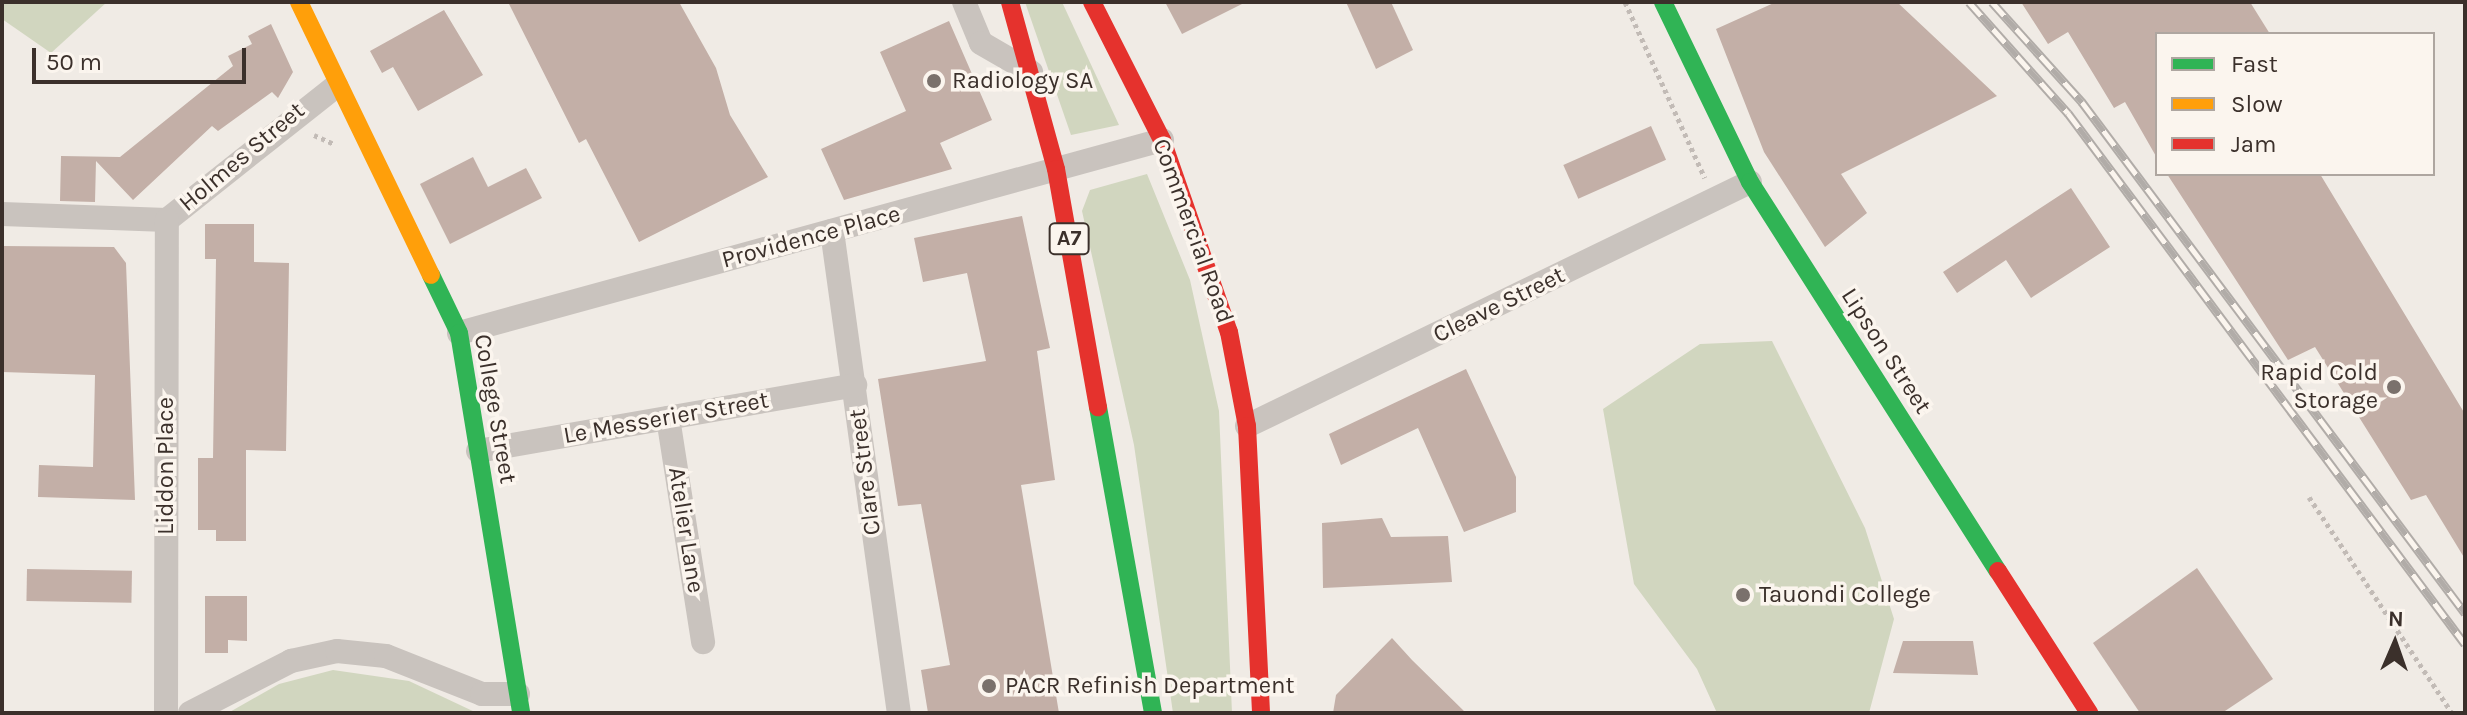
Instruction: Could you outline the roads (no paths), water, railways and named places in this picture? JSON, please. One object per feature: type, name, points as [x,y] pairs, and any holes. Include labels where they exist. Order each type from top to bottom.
[{"type":"street","name":"College Street","points":[[299,2],[336,86],[459,333],[519,704]]},
{"type":"street","points":[[964,2],[981,43],[1031,72]]},
{"type":"street","name":"A7","points":[[1010,2],[1056,169],[1153,713]]},
{"type":"street","name":"Commercial Road","points":[[1092,2],[1162,140],[1213,274],[1247,426],[1261,713]]},
{"type":"street","name":"Lipson Street","points":[[1663,2],[1750,182],[2089,713]]},
{"type":"street","name":"Holmes Street","points":[[2,214],[167,220],[336,86]]},
{"type":"street","name":"Providence Place","points":[[459,333],[1162,140]]},
{"type":"street","name":"Cleave Street","points":[[1247,426],[1750,182]]},
{"type":"street","name":"Liddon Place","points":[[166,713],[167,220]]},
{"type":"street","name":"Clare Street","points":[[832,231],[899,713]]},
{"type":"street","name":"Le Messerier Street","points":[[478,451],[855,385]]},
{"type":"street","name":"Atelier Lane","points":[[668,418],[703,642]]},
{"type":"street","points":[[190,713],[291,661],[337,651],[386,656],[482,694],[519,704]]},
{"type":"railway","points":[[1969,2],[2068,113],[2465,644]]},
{"type":"railway","points":[[1992,2],[2082,102],[2465,613]]},
{"type":"place","name":"Radiology SA","points":[[934,81]]},
{"type":"place","name":"Rapid Cold Storage","points":[[2394,387]]},
{"type":"place","name":"Tauondi College","points":[[1743,595]]},
{"type":"place","name":"PACR Refinish Department","points":[[989,686]]}]
